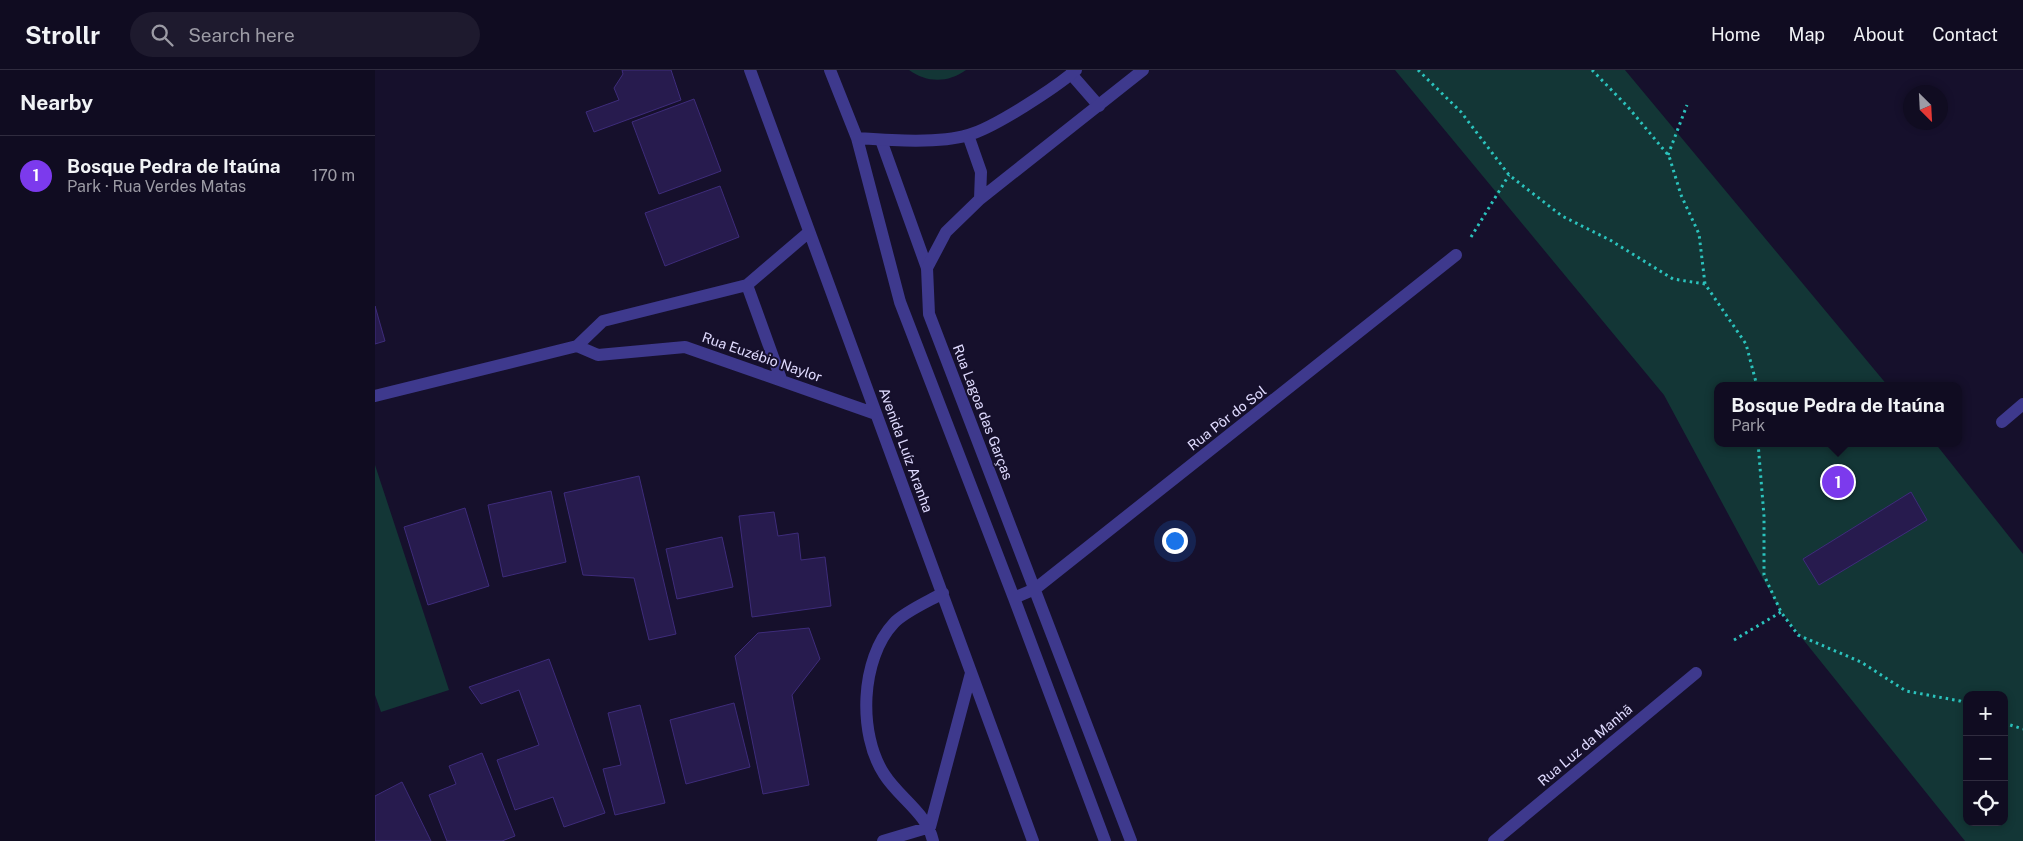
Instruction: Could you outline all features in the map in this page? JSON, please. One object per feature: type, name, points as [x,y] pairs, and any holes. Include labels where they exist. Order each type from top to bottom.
[{"type":"street","name":"Avenida Luíz Aranha","points":[[750,70],[1033,841]]},
{"type":"street","points":[[830,70],[857,138],[885,251],[900,302],[1015,598],[1105,841]]},
{"type":"street","points":[[927,268],[946,232],[980,199],[1143,70]]},
{"type":"street","points":[[857,138],[881,140],[938,139],[968,136],[1003,118],[1073,72],[1099,106]]},
{"type":"street","points":[[968,136],[981,172],[980,199]]},
{"type":"street","points":[[881,140],[927,268]]},
{"type":"street","points":[[375,396],[577,346],[603,321],[747,285],[809,232]]},
{"type":"street","name":"Rua Pôr do Sol","points":[[1015,598],[1035,589],[1456,255]]},
{"type":"street","name":"Rua Lagoa das Garças","points":[[927,268],[929,314],[1131,841]]},
{"type":"street","points":[[747,285],[781,378]]},
{"type":"street","name":"Rua Euzébio Naylor","points":[[577,346],[598,355],[685,346],[781,378],[876,414]]},
{"type":"street","points":[[2001,422],[2023,404]]},
{"type":"street","points":[[930,827],[883,774],[868,738],[866,698],[873,654],[894,623],[943,593]]},
{"type":"street","points":[[933,841],[930,827],[971,673]]},
{"type":"street","name":"Rua Luz da Manhã","points":[[1494,841],[1697,673]]},
{"type":"street","points":[[883,841],[930,827]]},
{"type":"path","points":[[1418,70],[1461,112],[1509,175],[1562,216],[1610,240],[1673,279],[1705,284]]},
{"type":"path","points":[[1592,70],[1628,107],[1669,156],[1681,195],[1699,234],[1705,284],[1746,344],[1756,382]]},
{"type":"path","points":[[1669,156],[1687,105]]},
{"type":"path","points":[[1471,237],[1509,175]]},
{"type":"path","points":[[1758,447],[1764,516],[1765,575],[1781,612],[1798,636],[1861,662],[1906,691],[1963,702]]},
{"type":"path","points":[[1733,640],[1781,612]]},
{"type":"path","points":[[2008,724],[2023,729]]},
{"type":"green space","points":[[909,70],[966,70],[952,77],[937,80],[923,77]]},
{"type":"green space","points":[[1395,70],[1625,70],[1885,382],[1714,382],[1714,447],[1938,447],[2023,554],[2023,841],[1965,841],[1781,612],[1664,395]]},
{"type":"green space","points":[[375,465],[449,690],[381,712],[375,695]]},
{"type":"building","points":[[622,70],[671,70],[681,100],[594,132],[586,112],[619,100],[614,88],[623,74]]},
{"type":"building","points":[[694,99],[721,171],[659,194],[632,122]]},
{"type":"building","points":[[720,186],[739,237],[665,266],[645,213]]},
{"type":"building","points":[[375,306],[385,341],[375,344]]},
{"type":"building","points":[[639,476],[676,634],[649,640],[634,578],[583,575],[564,493]]},
{"type":"building","points":[[551,491],[566,562],[503,577],[488,505]]},
{"type":"building","points":[[1911,492],[1927,520],[1819,585],[1803,559]]},
{"type":"building","points":[[465,508],[489,586],[428,605],[404,527]]},
{"type":"building","points":[[774,512],[778,536],[798,533],[801,560],[825,557],[831,606],[752,617],[739,516]]},
{"type":"building","points":[[722,537],[733,587],[677,599],[666,549]]},
{"type":"building","points":[[809,628],[820,659],[792,695],[809,785],[763,794],[735,656],[758,633]]},
{"type":"building","points":[[549,659],[605,813],[564,827],[553,797],[515,810],[497,760],[539,745],[519,690],[481,704],[469,687]]},
{"type":"building","points":[[734,703],[750,767],[686,784],[670,720]]},
{"type":"building","points":[[640,705],[665,803],[615,815],[603,769],[621,765],[608,713]]},
{"type":"building","points":[[482,753],[515,836],[502,841],[447,841],[429,795],[456,784],[449,766]]},
{"type":"building","points":[[402,782],[431,841],[375,841],[375,796]]},
{"type":"place","name":"Bosque Pedra de Itaúna","points":[[1838,482]]}]
